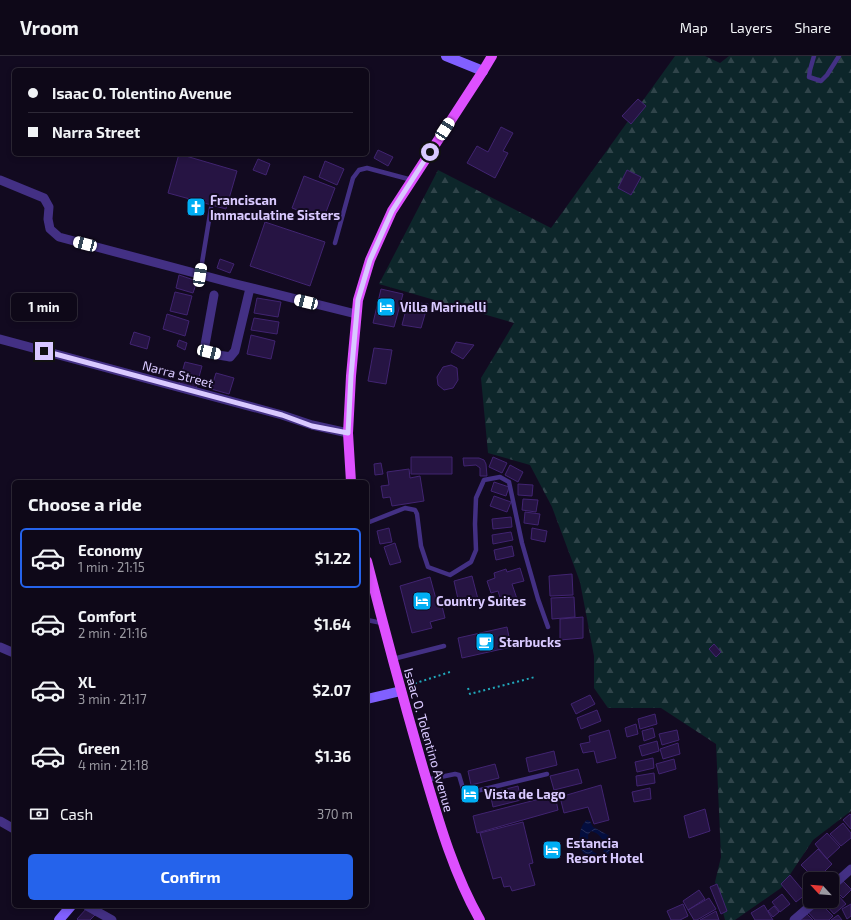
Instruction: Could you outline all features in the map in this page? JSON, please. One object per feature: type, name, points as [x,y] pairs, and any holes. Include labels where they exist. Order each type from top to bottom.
[{"type":"main road","points":[[446,56],[483,71]]},
{"type":"main road","points":[[351,480],[348,433],[356,314],[358,300],[370,260],[392,211],[492,56]]},
{"type":"main road","name":"Isaac O. Tolentino Avenue","points":[[369,570],[400,690],[449,854],[471,905],[480,920]]},
{"type":"main road","points":[[369,698],[400,690]]},
{"type":"main road","points":[[59,920],[69,908]]},
{"type":"street","points":[[0,180],[44,198],[49,207],[48,219],[50,229],[59,237],[250,288],[356,314]]},
{"type":"street","points":[[214,294],[205,345],[206,349],[209,352],[230,357],[235,351],[250,288]]},
{"type":"street","name":"Narra Street","points":[[0,339],[282,415],[312,426],[348,433]]},
{"type":"street","points":[[0,647],[12,652]]},
{"type":"street","points":[[0,821],[12,828]]},
{"type":"street","points":[[839,880],[851,869]]},
{"type":"street","points":[[91,908],[112,920]]},
{"type":"street","points":[[794,920],[808,908]]},
{"type":"lane","points":[[814,56],[809,77],[822,81],[840,56]]},
{"type":"lane","points":[[335,243],[353,178],[359,170],[367,168],[412,180]]},
{"type":"lane","points":[[200,275],[211,208]]},
{"type":"lane","points":[[369,522],[406,508],[415,510],[417,514],[421,546],[428,567],[450,575],[471,562],[476,550],[474,524],[476,498],[484,480],[500,477],[509,482],[522,543],[538,599],[548,627]]},
{"type":"lane","points":[[369,620],[382,622]]},
{"type":"lane","points":[[392,660],[444,646]]},
{"type":"lane","points":[[426,780],[455,774],[459,775],[464,792],[468,793],[546,774]]},
{"type":"path","points":[[400,690],[450,672]]},
{"type":"path","points":[[468,688],[470,694],[535,677]]},
{"type":"green space","points":[[675,56],[705,56],[720,63],[729,56],[851,56],[851,811],[813,840],[781,888],[735,920],[725,920],[715,882],[721,857],[716,744],[661,708],[608,708],[594,688],[594,656],[580,582],[552,507],[530,465],[488,453],[481,378],[514,323],[379,284],[438,170],[551,228]]},
{"type":"water","points":[[587,820],[590,821],[593,827],[611,838],[610,852],[605,859],[592,858],[582,851],[580,834],[584,822]],"holes":[[[591,831],[602,839],[604,844],[603,853],[600,854],[595,853],[589,847],[588,835]]]},
{"type":"building","points":[[638,99],[646,106],[631,124],[622,116]]},
{"type":"building","points":[[501,127],[513,133],[503,151],[508,153],[495,178],[467,163],[477,146],[488,152]]},
{"type":"building","points":[[378,150],[393,157],[388,166],[374,158]]},
{"type":"building","points":[[178,156],[186,156],[237,171],[226,209],[168,193]]},
{"type":"building","points":[[258,159],[270,164],[266,175],[253,170]]},
{"type":"building","points":[[325,161],[344,169],[337,185],[319,177]]},
{"type":"building","points":[[627,170],[641,177],[631,195],[618,188]]},
{"type":"building","points":[[304,176],[335,188],[323,220],[292,208]]},
{"type":"building","points":[[265,222],[325,242],[310,286],[250,266]]},
{"type":"building","points":[[220,259],[234,264],[230,273],[217,268]]},
{"type":"building","points":[[179,275],[197,281],[193,293],[176,288]]},
{"type":"building","points":[[381,289],[403,294],[394,327],[373,323]]},
{"type":"building","points":[[175,292],[192,296],[187,315],[170,311]]},
{"type":"building","points":[[257,298],[281,302],[278,317],[254,313]]},
{"type":"building","points":[[408,302],[428,304],[421,328],[402,325]]},
{"type":"building","points":[[167,314],[189,321],[185,336],[163,329]]},
{"type":"building","points":[[254,318],[279,322],[277,334],[251,330]]},
{"type":"building","points":[[134,332],[150,337],[147,349],[130,344]]},
{"type":"building","points":[[251,335],[275,341],[271,359],[247,354]]},
{"type":"building","points":[[179,340],[187,343],[185,350],[177,346]]},
{"type":"building","points":[[456,342],[474,345],[463,359],[451,352]]},
{"type":"building","points":[[374,348],[392,350],[386,384],[368,381]]},
{"type":"building","points":[[185,362],[202,366],[196,388],[179,383]]},
{"type":"building","points":[[451,365],[457,368],[458,380],[453,388],[444,390],[438,385],[437,377],[443,367]]},
{"type":"building","points":[[216,373],[234,378],[229,394],[211,389]]},
{"type":"building","points":[[411,457],[452,457],[452,474],[411,474]]},
{"type":"building","points":[[493,457],[507,463],[502,473],[489,467]]},
{"type":"building","points":[[463,458],[479,458],[484,460],[486,464],[487,476],[480,476],[480,468],[476,465],[464,466]]},
{"type":"building","points":[[381,463],[383,474],[375,475],[374,464]]},
{"type":"building","points":[[510,465],[523,472],[518,482],[505,475]]},
{"type":"building","points":[[409,469],[410,478],[420,476],[424,501],[392,506],[390,497],[383,498],[381,486],[389,485],[387,472]]},
{"type":"building","points":[[494,482],[509,487],[506,496],[491,491]]},
{"type":"building","points":[[518,484],[533,485],[532,496],[518,495]]},
{"type":"building","points":[[494,496],[511,502],[507,512],[490,506]]},
{"type":"building","points":[[523,499],[538,500],[536,512],[522,510]]},
{"type":"building","points":[[525,512],[540,514],[538,525],[524,523]]},
{"type":"building","points":[[511,517],[512,527],[493,529],[492,519]]},
{"type":"building","points":[[389,528],[392,542],[380,544],[377,531]]},
{"type":"building","points":[[532,528],[547,531],[545,542],[531,539]]},
{"type":"building","points":[[511,532],[513,540],[493,544],[492,535]]},
{"type":"building","points":[[395,543],[401,562],[390,565],[384,547]]},
{"type":"building","points":[[512,546],[514,556],[496,560],[494,550]]},
{"type":"building","points":[[520,568],[524,581],[512,584],[517,599],[502,604],[498,591],[491,593],[487,581],[495,578],[494,573],[506,569],[507,572]]},
{"type":"building","points":[[572,574],[573,595],[550,596],[549,576]]},
{"type":"building","points":[[472,576],[479,603],[460,608],[454,581]]},
{"type":"building","points":[[430,577],[436,599],[440,598],[445,618],[430,622],[432,628],[412,633],[400,586]]},
{"type":"building","points":[[574,597],[575,617],[552,619],[551,598]]},
{"type":"building","points":[[583,617],[583,638],[560,640],[560,619]]},
{"type":"building","name":"Starbucks","points":[[507,627],[511,647],[462,658],[458,638]]},
{"type":"building","points":[[714,644],[721,652],[716,657],[709,649]]},
{"type":"building","points":[[590,695],[595,704],[576,714],[571,704]]},
{"type":"building","points":[[597,710],[601,721],[581,729],[577,718]]},
{"type":"building","points":[[655,714],[657,724],[640,729],[638,719]]},
{"type":"building","points":[[636,724],[638,734],[627,737],[625,728]]},
{"type":"building","points":[[653,728],[655,737],[644,741],[642,731]]},
{"type":"building","points":[[609,730],[616,758],[597,763],[594,751],[583,753],[580,744],[590,742],[589,736]]},
{"type":"building","points":[[677,730],[679,740],[662,745],[659,734]]},
{"type":"building","points":[[657,741],[659,751],[642,756],[639,746]]},
{"type":"building","points":[[678,743],[680,754],[663,759],[660,749]]},
{"type":"building","points":[[554,751],[557,765],[529,772],[526,758]]},
{"type":"building","points":[[653,758],[654,768],[637,772],[635,762]]},
{"type":"building","points":[[674,759],[676,769],[659,774],[656,764]]},
{"type":"building","points":[[495,764],[499,778],[471,785],[468,771]]},
{"type":"building","points":[[578,769],[582,783],[554,790],[550,776]]},
{"type":"building","points":[[654,773],[655,783],[637,786],[636,776]]},
{"type":"building","points":[[601,785],[609,820],[594,824],[588,807],[564,813],[560,797]]},
{"type":"building","points":[[518,786],[521,800],[493,807],[490,793]]},
{"type":"building","points":[[650,788],[651,799],[634,802],[632,792]]},
{"type":"building","points":[[555,795],[558,810],[477,833],[473,816]]},
{"type":"building","points":[[705,809],[710,831],[689,838],[684,816]]},
{"type":"building","points":[[850,814],[851,815],[851,829],[843,820]]},
{"type":"building","points":[[523,822],[533,863],[529,864],[535,885],[512,891],[510,886],[504,887],[501,877],[493,879],[480,833]]},
{"type":"building","points":[[843,823],[851,833],[851,838],[841,846],[830,834]]},
{"type":"building","points":[[827,833],[840,847],[827,859],[815,844]]},
{"type":"building","points":[[818,849],[832,864],[824,872],[808,872],[801,865]]},
{"type":"building","points":[[790,875],[803,890],[803,896],[796,902],[781,884]]},
{"type":"building","points":[[843,881],[851,889],[843,898],[839,894],[839,885]]},
{"type":"building","points":[[717,884],[727,911],[721,914],[710,887]]},
{"type":"building","points":[[699,890],[705,899],[688,910],[683,901]]},
{"type":"building","points":[[782,894],[790,904],[780,912],[772,902]]},
{"type":"building","points":[[839,896],[846,904],[834,914],[829,908],[839,908]]},
{"type":"building","points":[[709,898],[716,909],[697,920],[694,920],[688,910]]},
{"type":"building","points":[[683,904],[688,916],[680,920],[671,920],[667,911]]},
{"type":"building","points":[[851,904],[851,916],[847,919],[842,909]]},
{"type":"building","points":[[764,905],[773,920],[755,920],[751,913]]},
{"type":"building","points":[[774,906],[779,912],[773,917],[768,911]]},
{"type":"building","points":[[87,908],[95,915],[90,920],[78,920],[77,919]]},
{"type":"building","points":[[810,908],[825,908],[833,916],[829,920],[815,920],[807,911]]},
{"type":"building","points":[[716,911],[719,920],[700,920]]},
{"type":"building","points":[[805,912],[813,920],[798,920]]},
{"type":"building","points":[[838,915],[842,920],[831,920]]},
{"type":"place","name":"Franciscan Immaculatine Sisters","points":[[196,207]]},
{"type":"place","name":"Villa Marinelli","points":[[386,307]]},
{"type":"place","name":"Country Suites","points":[[422,601]]},
{"type":"place","name":"Starbucks","points":[[485,642]]},
{"type":"place","name":"Vista de Lago","points":[[470,794]]},
{"type":"place","name":"Estancia Resort Hotel","points":[[552,850]]},
{"type":"route","points":[[44,351],[282,415],[312,426],[348,433],[351,376],[358,300],[370,260],[392,211],[430,152]]}]
